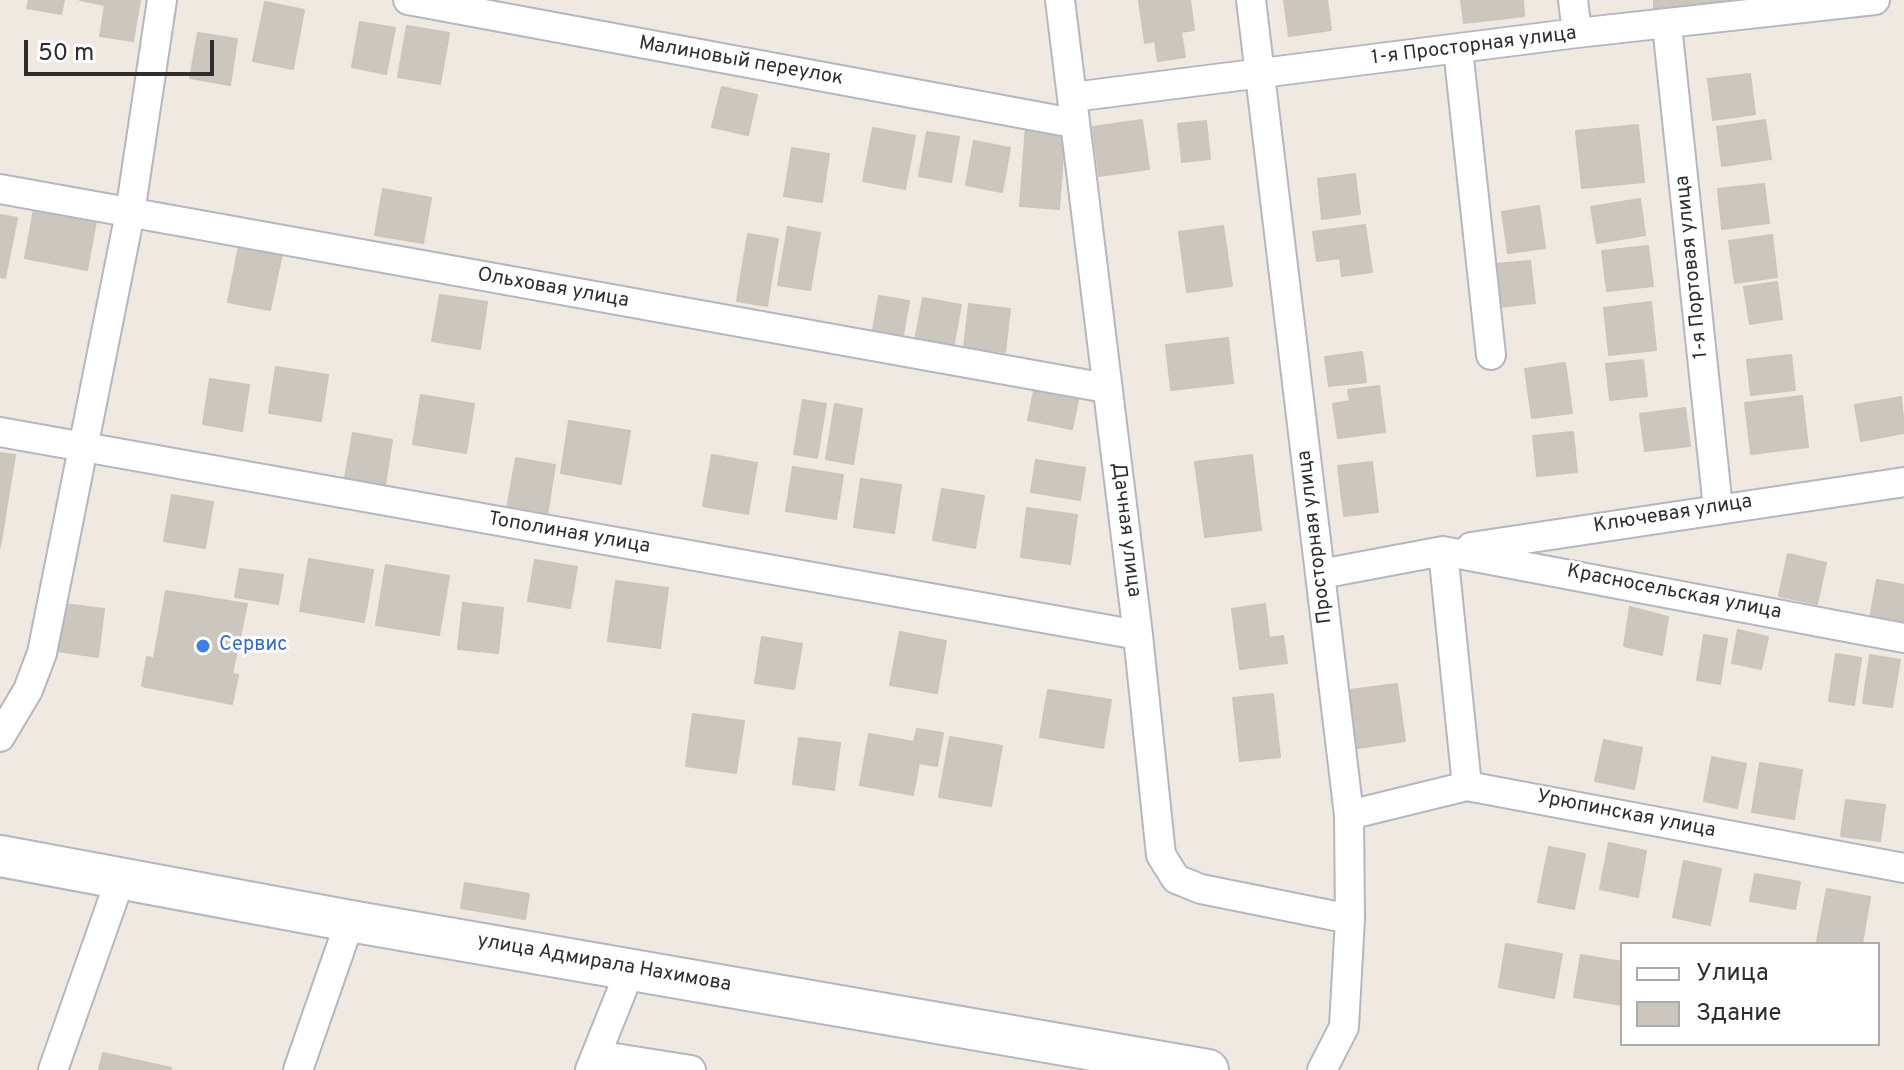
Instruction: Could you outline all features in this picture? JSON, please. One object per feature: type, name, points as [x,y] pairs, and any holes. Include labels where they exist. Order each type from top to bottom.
[{"type":"main road","name":"улица Адмирала Нахимова","points":[[0,856],[350,921],[631,968],[1102,1061],[1208,1070]]},
{"type":"street","points":[[0,737],[28,690],[42,653],[130,213],[162,0]]},
{"type":"street","name":"Малиновый переулок","points":[[408,0],[1073,110]]},
{"type":"street","name":"Дачная улица","points":[[1060,0],[1138,635],[1161,855],[1176,879],[1228,897],[1350,919]]},
{"type":"street","name":"Просторная улица","points":[[1251,0],[1349,815],[1350,919],[1344,1027],[1322,1070]]},
{"type":"street","points":[[1573,0],[1577,33]]},
{"type":"street","name":"1-я Просторная улица","points":[[1073,110],[1262,74],[1577,33],[1875,0]]},
{"type":"street","name":"1-я Портовая улица","points":[[1667,25],[1718,508]]},
{"type":"street","points":[[1458,49],[1491,355]]},
{"type":"street","name":"Ольховая улица","points":[[0,189],[1106,388]]},
{"type":"street","name":"Тополиная улица","points":[[0,432],[1138,635]]},
{"type":"street","name":"Ключевая улица","points":[[1321,574],[1443,551],[1904,482]]},
{"type":"street","points":[[1443,551],[1467,786]]},
{"type":"street","name":"Красносельская улица","points":[[1443,551],[1904,638]]},
{"type":"street","name":"Урюпинская улица","points":[[1349,815],[1467,786],[1904,868]]},
{"type":"street","points":[[53,1070],[121,877]]},
{"type":"street","points":[[298,1070],[350,921]]},
{"type":"street","points":[[631,968],[593,1062],[691,1070]]},
{"type":"building","points":[[29,0],[64,0],[61,14],[27,8]]},
{"type":"building","points":[[80,0],[140,0],[133,41],[100,36],[105,5]]},
{"type":"building","points":[[1139,0],[1190,0],[1194,30],[1181,32],[1185,57],[1158,61],[1155,41],[1145,43]]},
{"type":"building","points":[[1284,0],[1327,0],[1331,30],[1289,36]]},
{"type":"building","points":[[1461,0],[1523,0],[1524,16],[1464,23]]},
{"type":"building","points":[[1654,0],[1725,0],[1654,8]]},
{"type":"building","points":[[265,2],[304,10],[293,69],[253,61]]},
{"type":"building","points":[[360,22],[395,28],[386,74],[352,67]]},
{"type":"building","points":[[407,26],[449,33],[440,84],[398,77]]},
{"type":"building","points":[[198,33],[237,39],[230,85],[190,78]]},
{"type":"building","points":[[1750,74],[1755,114],[1713,120],[1708,79]]},
{"type":"building","points":[[722,87],[757,95],[748,135],[712,127]]},
{"type":"building","points":[[1142,120],[1149,169],[1099,176],[1093,127]]},
{"type":"building","points":[[1765,120],[1771,159],[1722,166],[1717,127]]},
{"type":"building","points":[[1206,121],[1210,159],[1182,162],[1178,124]]},
{"type":"building","points":[[1026,125],[1065,128],[1059,209],[1020,206]]},
{"type":"building","points":[[1638,125],[1644,182],[1582,188],[1576,131]]},
{"type":"building","points":[[873,128],[915,136],[905,189],[863,181]]},
{"type":"building","points":[[927,132],[959,137],[951,182],[919,176]]},
{"type":"building","points":[[974,141],[1010,148],[1002,192],[966,185]]},
{"type":"building","points":[[792,148],[829,154],[822,202],[784,196]]},
{"type":"building","points":[[1355,174],[1360,214],[1322,219],[1318,179]]},
{"type":"building","points":[[1764,184],[1769,223],[1722,229],[1718,189]]},
{"type":"building","points":[[383,189],[431,198],[423,243],[375,235]]},
{"type":"building","points":[[1640,199],[1645,235],[1597,243],[1591,207]]},
{"type":"building","points":[[35,204],[97,216],[87,270],[25,258]]},
{"type":"building","points":[[1539,206],[1545,248],[1508,253],[1502,212]]},
{"type":"building","points":[[0,215],[17,218],[5,278],[0,277]]},
{"type":"building","points":[[1365,225],[1372,272],[1342,276],[1340,258],[1317,261],[1313,232]]},
{"type":"building","points":[[1223,226],[1232,286],[1187,292],[1179,232]]},
{"type":"building","points":[[788,227],[820,233],[810,290],[778,285]]},
{"type":"building","points":[[748,234],[778,239],[767,306],[737,301]]},
{"type":"building","points":[[1772,235],[1777,277],[1735,283],[1729,241]]},
{"type":"building","points":[[239,246],[282,254],[270,310],[228,302]]},
{"type":"building","points":[[1648,246],[1653,286],[1607,291],[1602,251]]},
{"type":"building","points":[[1530,261],[1535,303],[1499,307],[1495,264]]},
{"type":"building","points":[[1777,282],[1782,319],[1750,324],[1744,287]]},
{"type":"building","points":[[440,295],[487,302],[480,349],[432,341]]},
{"type":"building","points":[[879,296],[909,301],[902,341],[872,336]]},
{"type":"building","points":[[923,298],[961,305],[953,348],[915,341]]},
{"type":"building","points":[[1651,302],[1656,350],[1609,355],[1604,308]]},
{"type":"building","points":[[969,304],[1010,309],[1005,352],[964,347]]},
{"type":"building","points":[[1228,338],[1233,383],[1171,390],[1166,345]]},
{"type":"building","points":[[1362,352],[1366,382],[1329,386],[1325,357]]},
{"type":"building","points":[[1791,355],[1795,390],[1751,395],[1747,360]]},
{"type":"building","points":[[1643,360],[1647,396],[1610,400],[1606,364]]},
{"type":"building","points":[[1565,363],[1572,413],[1532,418],[1525,369]]},
{"type":"building","points":[[276,367],[328,375],[321,421],[269,413]]},
{"type":"building","points":[[210,379],[249,385],[242,431],[203,424]]},
{"type":"building","points":[[1035,386],[1079,395],[1072,429],[1028,420]]},
{"type":"building","points":[[1379,386],[1385,432],[1338,438],[1333,404],[1350,401],[1348,390]]},
{"type":"building","points":[[421,395],[474,404],[466,453],[413,444]]},
{"type":"building","points":[[1802,396],[1808,447],[1751,454],[1745,403]]},
{"type":"building","points":[[1901,397],[1904,433],[1861,441],[1855,405]]},
{"type":"building","points":[[803,400],[826,404],[817,458],[794,454]]},
{"type":"building","points":[[835,404],[862,409],[853,464],[826,459]]},
{"type":"building","points":[[1685,408],[1690,446],[1645,451],[1640,414]]},
{"type":"building","points":[[569,421],[630,431],[621,484],[561,473]]},
{"type":"building","points":[[1573,432],[1577,472],[1537,476],[1533,436]]},
{"type":"building","points":[[353,433],[392,440],[385,485],[345,478]]},
{"type":"building","points":[[0,453],[15,455],[0,547]]},
{"type":"building","points":[[712,455],[757,463],[748,514],[703,506]]},
{"type":"building","points":[[1252,455],[1261,530],[1205,537],[1195,462]]},
{"type":"building","points":[[516,458],[555,465],[547,515],[507,509]]},
{"type":"building","points":[[1036,460],[1085,468],[1080,500],[1031,492]]},
{"type":"building","points":[[1372,462],[1378,512],[1344,516],[1338,466]]},
{"type":"building","points":[[793,467],[843,475],[836,519],[786,511]]},
{"type":"building","points":[[861,479],[901,485],[894,533],[854,527]]},
{"type":"building","points":[[942,489],[984,496],[975,548],[933,540]]},
{"type":"building","points":[[172,495],[213,502],[205,548],[164,541]]},
{"type":"building","points":[[1027,508],[1077,515],[1070,564],[1021,557]]},
{"type":"building","points":[[1788,554],[1826,563],[1817,604],[1779,596]]},
{"type":"building","points":[[309,559],[373,570],[364,622],[300,611]]},
{"type":"building","points":[[535,560],[577,567],[570,608],[528,601]]},
{"type":"building","points":[[386,565],[449,576],[439,635],[376,625]]},
{"type":"building","points":[[240,569],[283,575],[278,604],[235,597]]},
{"type":"building","points":[[1877,580],[1904,585],[1904,624],[1870,618]]},
{"type":"building","points":[[616,581],[668,588],[660,648],[608,641]]},
{"type":"building","points":[[166,591],[247,604],[232,674],[154,658]]},
{"type":"building","points":[[463,603],[503,608],[498,653],[458,649]]},
{"type":"building","points":[[64,604],[104,609],[98,657],[58,651]]},
{"type":"building","points":[[1265,604],[1269,638],[1283,636],[1287,663],[1240,669],[1232,609]]},
{"type":"building","points":[[1630,607],[1668,617],[1662,655],[1624,646]]},
{"type":"building","points":[[1738,630],[1768,637],[1761,669],[1732,663]]},
{"type":"building","points":[[900,632],[946,641],[937,693],[890,685]]},
{"type":"building","points":[[1704,635],[1727,639],[1720,684],[1697,680]]},
{"type":"building","points":[[762,637],[802,644],[794,689],[755,683]]},
{"type":"building","points":[[1836,654],[1861,658],[1854,705],[1829,701]]},
{"type":"building","points":[[1870,655],[1900,660],[1892,707],[1863,703]]},
{"type":"building","points":[[147,657],[238,675],[232,704],[142,686]]},
{"type":"building","points":[[1397,684],[1405,741],[1358,748],[1350,690]]},
{"type":"building","points":[[1048,690],[1111,700],[1103,748],[1040,737]]},
{"type":"building","points":[[1273,694],[1280,757],[1240,761],[1233,698]]},
{"type":"building","points":[[693,714],[744,721],[736,773],[686,766]]},
{"type":"building","points":[[917,729],[943,733],[937,766],[919,763],[913,795],[860,785],[869,734],[914,742]]},
{"type":"building","points":[[950,737],[1002,746],[991,806],[939,797]]},
{"type":"building","points":[[799,738],[840,743],[834,790],[793,784]]},
{"type":"building","points":[[1604,740],[1642,748],[1634,789],[1595,781]]},
{"type":"building","points":[[1712,757],[1746,764],[1737,808],[1704,801]]},
{"type":"building","points":[[1760,763],[1802,770],[1794,819],[1752,812]]},
{"type":"building","points":[[1846,800],[1885,805],[1880,841],[1841,836]]},
{"type":"building","points":[[1609,843],[1646,851],[1638,897],[1600,889]]},
{"type":"building","points":[[1549,847],[1585,854],[1574,909],[1538,902]]},
{"type":"building","points":[[1684,861],[1721,869],[1710,925],[1673,917]]},
{"type":"building","points":[[1755,874],[1800,882],[1795,909],[1750,901]]},
{"type":"building","points":[[465,883],[529,894],[525,919],[461,908]]},
{"type":"building","points":[[1827,889],[1870,897],[1862,942],[1817,941]]},
{"type":"building","points":[[1506,944],[1562,954],[1554,998],[1499,987]]},
{"type":"building","points":[[1581,955],[1620,962],[1620,1005],[1574,997]]},
{"type":"building","points":[[103,1053],[171,1068],[171,1070],[99,1070]]},
{"type":"place","name":"Сервис","points":[[203,646]]}]
